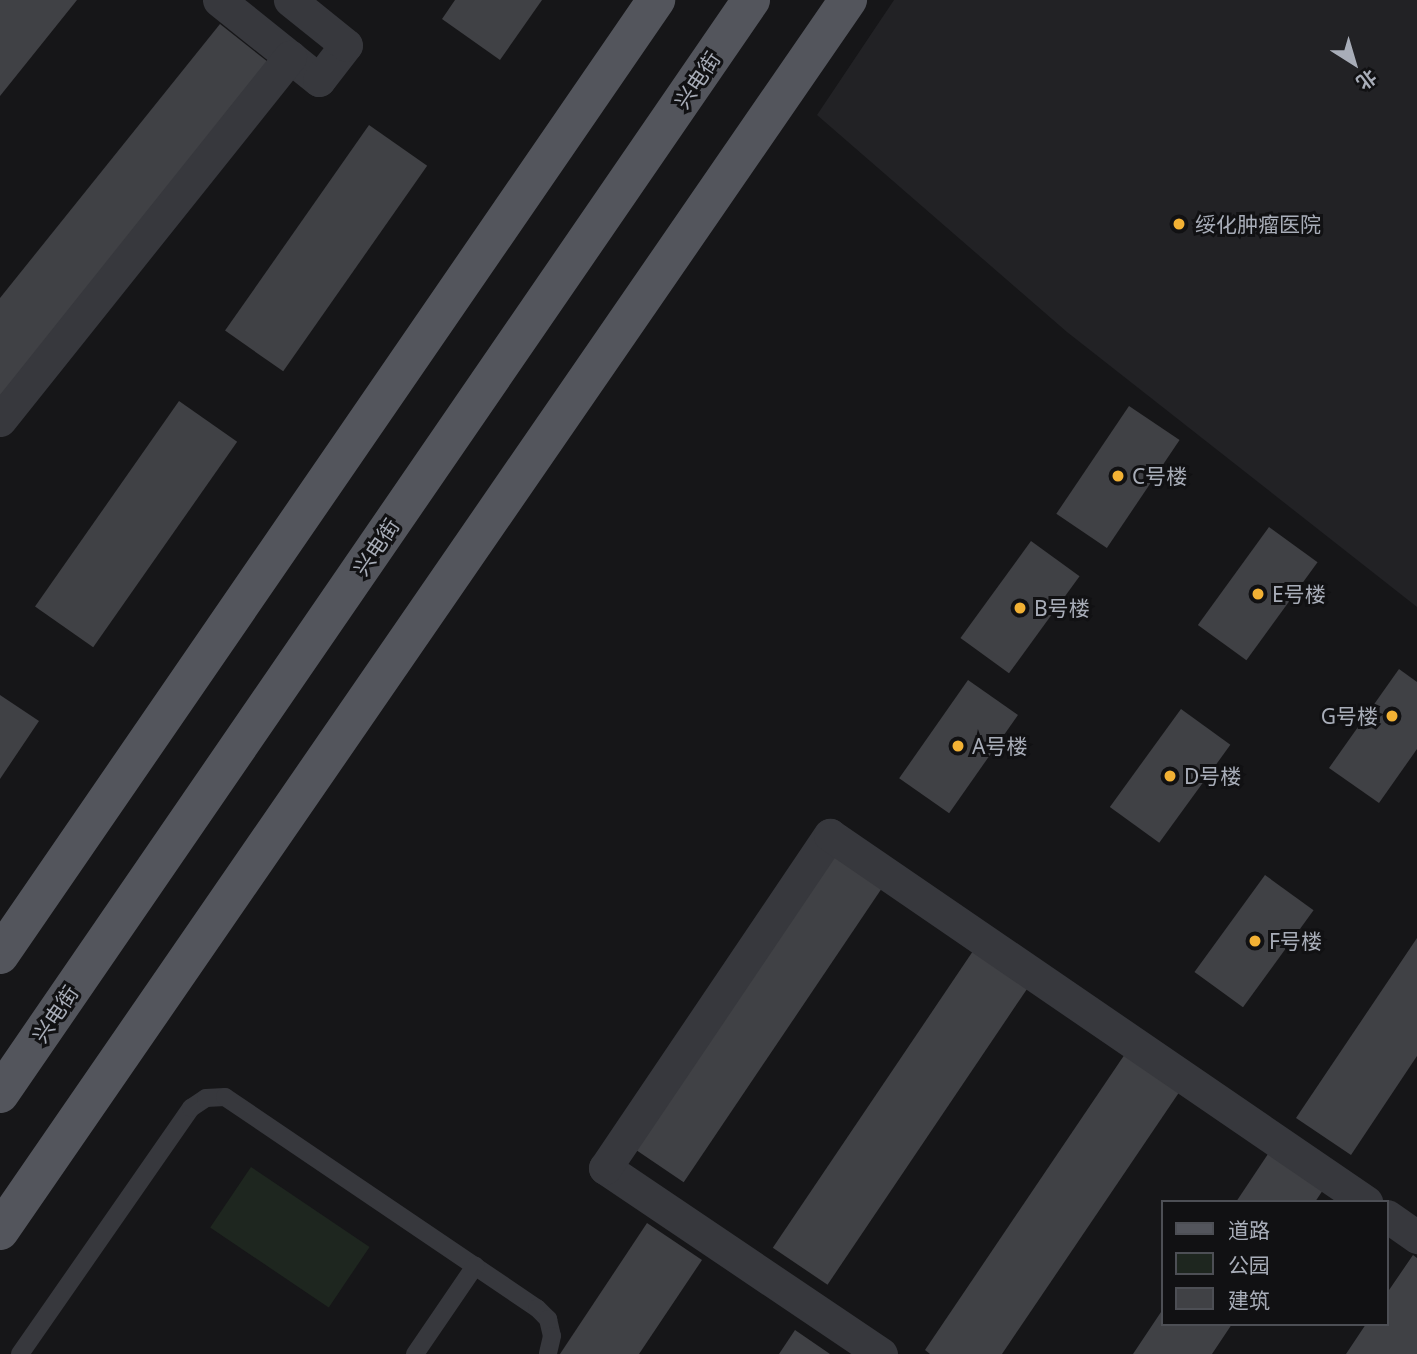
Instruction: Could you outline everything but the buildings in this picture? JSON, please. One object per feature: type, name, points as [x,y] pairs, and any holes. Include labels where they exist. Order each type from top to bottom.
[{"type":"main road","points":[[0,955],[656,0]]},
{"type":"main road","name":"兴电街","points":[[2,1087],[751,0]]},
{"type":"main road","points":[[0,1231],[848,0]]},
{"type":"street","points":[[219,0],[319,80],[346,45],[299,3]]},
{"type":"street","points":[[0,421],[290,57]]},
{"type":"street","points":[[881,1354],[606,1168],[830,835],[1363,1200]]},
{"type":"street","points":[[1389,1217],[1417,1237]]},
{"type":"lane","points":[[20,1354],[191,1108],[206,1098],[225,1097],[241,1105],[537,1308],[548,1320],[552,1336],[548,1354]]},
{"type":"lane","points":[[415,1354],[475,1266]]},
{"type":"shaded area","name":"绥化肿瘤医院","points":[[894,0],[1417,0],[1417,607],[1067,332],[817,115]]},
{"type":"green space","points":[[251,1167],[370,1247],[329,1307],[210,1228]]},
{"type":"place","name":"绥化肿瘤医院","points":[[1179,224]]},
{"type":"place","name":"C号楼","points":[[1118,476]]},
{"type":"place","name":"E号楼","points":[[1258,594]]},
{"type":"place","name":"B号楼","points":[[1020,608]]},
{"type":"place","name":"G号楼","points":[[1392,716]]},
{"type":"place","name":"A号楼","points":[[958,746]]},
{"type":"place","name":"D号楼","points":[[1170,776]]},
{"type":"place","name":"F号楼","points":[[1255,941]]}]
